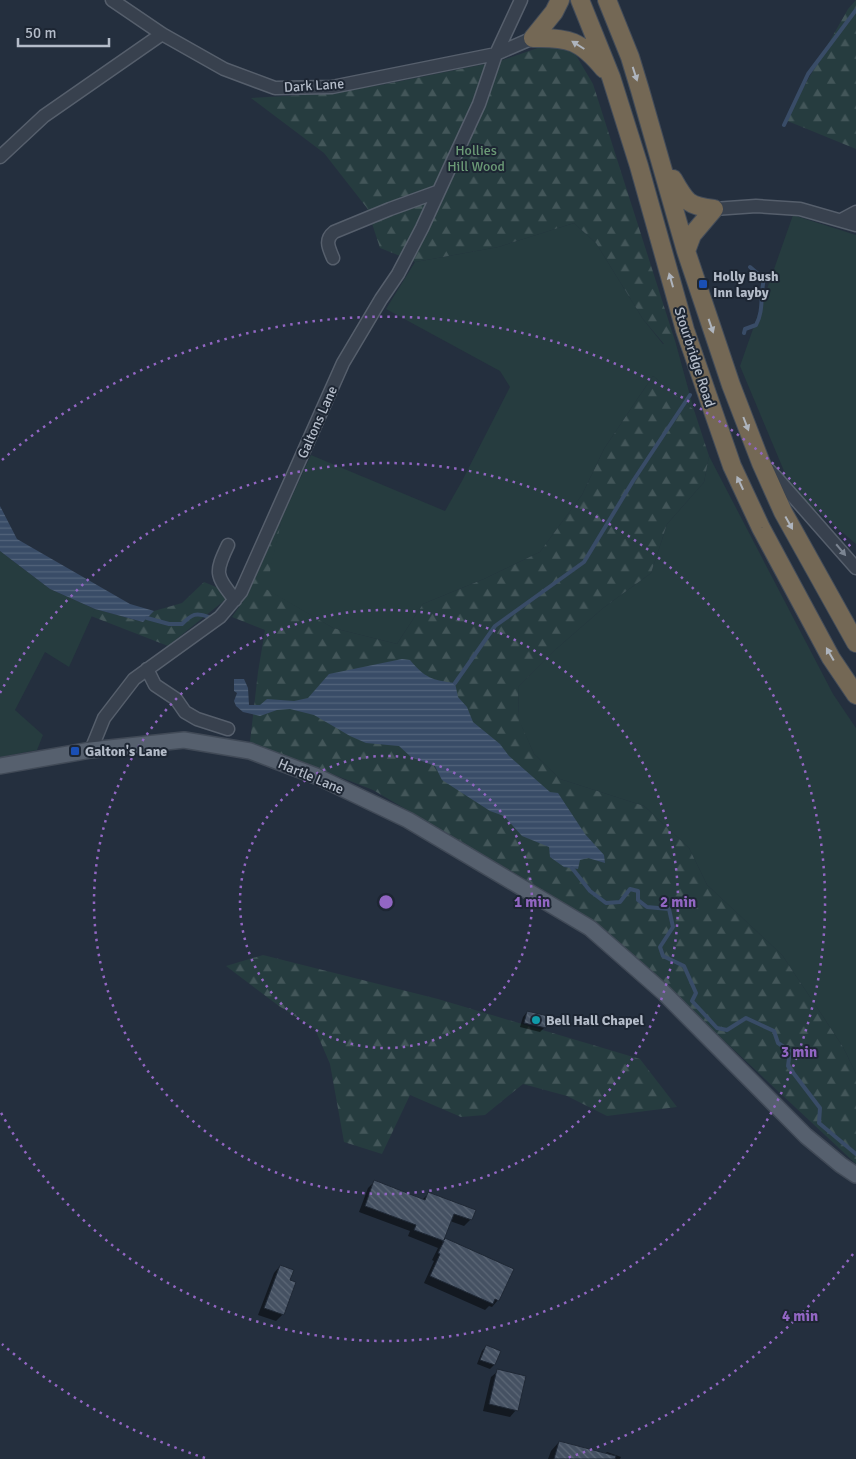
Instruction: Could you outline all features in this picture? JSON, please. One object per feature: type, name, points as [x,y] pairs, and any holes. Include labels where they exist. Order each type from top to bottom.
[{"type":"highway","points":[[533,38],[554,12],[560,0]]},
{"type":"highway","name":"Stourbridge Road","points":[[580,0],[611,77],[639,166],[684,330],[732,466],[761,528],[831,658],[856,695]]},
{"type":"highway","name":"Stourbridge Road","points":[[607,0],[630,57],[662,162],[686,251],[731,385],[761,463],[783,512],[856,643]]},
{"type":"highway","points":[[533,38],[556,37],[575,42],[594,57],[611,77]]},
{"type":"highway","points":[[662,162],[684,198],[692,205],[714,209],[692,236],[686,251]]},
{"type":"main road","name":"Hartle Lane","points":[[0,766],[91,750],[184,740],[250,751],[316,776],[408,820],[590,928],[663,992],[806,1136],[841,1166],[856,1175]]},
{"type":"street","name":"Dark Lane","points":[[112,0],[162,34],[224,69],[275,88],[332,86],[496,54],[533,38]]},
{"type":"street","name":"Galtons Lane","points":[[91,750],[104,718],[134,679],[220,617],[241,592],[343,363],[398,274],[422,228],[479,104],[496,54],[521,0]]},
{"type":"street","points":[[0,157],[44,116],[162,34]]},
{"type":"street","points":[[332,258],[327,242],[329,236],[334,232],[437,192]]},
{"type":"street","points":[[714,209],[756,206],[800,209],[856,225]]},
{"type":"street","points":[[841,220],[856,212]]},
{"type":"street","points":[[761,463],[776,476],[856,568]]},
{"type":"street","points":[[228,545],[219,563],[218,571],[222,582],[235,600]]},
{"type":"street","points":[[146,670],[155,685],[176,699],[185,712],[198,719],[228,729]]},
{"type":"green space","points":[[856,0],[856,149],[785,120],[848,9]]},
{"type":"green space","name":"Hollies Hill Wood","points":[[558,41],[573,50],[593,84],[676,344],[664,344],[643,319],[596,243],[574,223],[498,247],[415,262],[380,248],[367,208],[324,153],[251,98],[323,94],[381,85],[500,61]]},
{"type":"green space","points":[[793,215],[856,235],[856,544],[792,490],[740,366]]},
{"type":"green space","points":[[574,223],[596,243],[643,319],[663,344],[676,344],[694,410],[653,376],[604,449],[582,495],[540,552],[484,579],[423,604],[397,644],[333,628],[265,589],[282,518],[311,455],[445,511],[510,387],[500,371],[386,309],[415,262],[498,247]]},
{"type":"green space","points":[[653,376],[694,410],[709,456],[704,482],[667,524],[651,573],[603,608],[556,649],[518,687],[519,720],[534,754],[560,779],[644,806],[689,848],[707,885],[782,955],[843,1047],[856,1074],[856,1164],[627,950],[547,892],[373,790],[250,742],[265,630],[232,617],[248,594],[282,518],[266,589],[333,628],[397,644],[423,604],[484,579],[540,552],[582,495],[604,449]]},
{"type":"green space","points":[[709,456],[833,694],[856,728],[856,1074],[843,1047],[782,955],[707,885],[689,848],[644,806],[560,779],[534,754],[519,721],[518,687],[556,649],[603,608],[651,573],[667,524],[704,482]]},
{"type":"green space","points":[[0,551],[50,589],[95,609],[69,667],[45,652],[15,710],[43,735],[37,750],[0,757]]},
{"type":"green space","points":[[204,582],[221,589],[236,591],[168,646],[91,616],[95,609],[143,622],[154,611],[182,603]]},
{"type":"green space","points":[[263,955],[438,999],[640,1059],[677,1107],[607,1116],[567,1096],[523,1084],[485,1115],[461,1117],[410,1095],[382,1154],[344,1142],[330,1064],[315,1029],[279,1006],[226,966]]},
{"type":"water","points":[[0,506],[17,539],[130,604],[154,611],[143,622],[95,609],[50,589],[0,551]]},
{"type":"water","points":[[402,659],[410,660],[420,671],[430,677],[440,681],[455,683],[458,697],[467,707],[473,722],[500,744],[509,756],[550,792],[558,793],[585,834],[604,855],[605,863],[588,858],[580,860],[578,869],[564,867],[550,857],[549,847],[522,836],[504,816],[490,811],[442,780],[435,766],[411,757],[399,746],[366,743],[314,715],[290,709],[277,710],[260,716],[243,712],[236,706],[234,701],[237,693],[234,691],[234,679],[244,679],[248,688],[249,705],[260,705],[267,699],[294,701],[308,698],[329,674]]},
{"type":"building","name":"Bell Hall Chapel","points":[[527,1011],[548,1016],[546,1028],[524,1023]]},
{"type":"building","points":[[374,1180],[425,1200],[428,1192],[476,1210],[472,1220],[454,1214],[444,1240],[445,1238],[514,1269],[499,1301],[495,1299],[493,1304],[430,1276],[444,1241],[414,1230],[416,1225],[365,1206]]},
{"type":"building","points":[[280,1265],[294,1270],[290,1280],[296,1282],[284,1315],[264,1308]]},
{"type":"building","points":[[486,1345],[501,1351],[495,1365],[480,1360]]},
{"type":"building","points":[[497,1369],[526,1376],[518,1411],[489,1404]]},
{"type":"building","points":[[559,1441],[616,1456],[615,1459],[554,1459]]},
{"type":"waterway","points":[[784,125],[808,74],[856,10]]},
{"type":"waterway","points":[[744,333],[745,329],[756,325],[758,320],[764,279],[750,267]]},
{"type":"waterway","points":[[455,683],[495,626],[584,562],[633,481],[690,395]]},
{"type":"waterway","points":[[147,618],[169,624],[182,624],[194,615],[209,617]]},
{"type":"waterway","points":[[572,868],[590,891],[606,903],[620,902],[630,889],[638,891],[638,900],[647,907],[669,909],[673,927],[660,947],[663,956],[684,966],[696,993],[692,1001],[717,1028],[727,1030],[746,1018],[774,1031],[778,1043],[790,1051],[788,1066],[820,1108],[819,1123],[856,1154]]},
{"type":"place","name":"Holly Bush Inn layby","points":[[703,284]]},
{"type":"place","name":"Galton's Lane","points":[[75,751]]},
{"type":"place","name":"Bell Hall Chapel","points":[[536,1020]]}]
